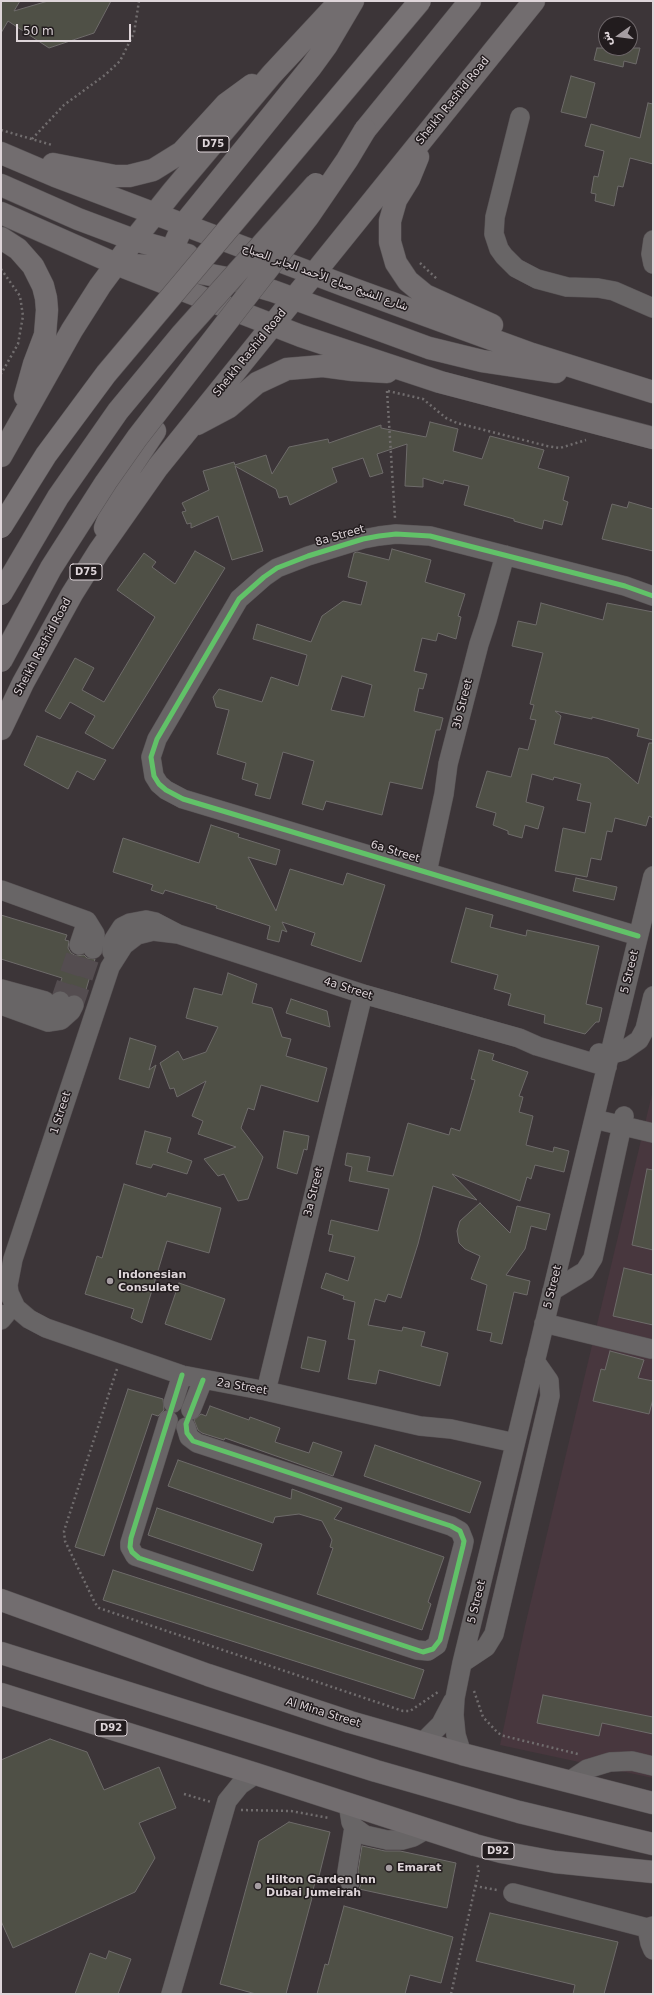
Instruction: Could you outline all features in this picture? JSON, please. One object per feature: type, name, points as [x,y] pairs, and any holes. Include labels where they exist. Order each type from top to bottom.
[{"type":"highway","points":[[1,526],[46,455],[106,374],[420,1]]},
{"type":"main road","name":"D75","points":[[1,456],[72,330],[116,264],[155,214],[272,74],[340,1]]},
{"type":"main road","points":[[182,291],[174,260],[175,243],[183,225],[311,67],[327,45],[353,1]]},
{"type":"main road","points":[[1,594],[58,497],[118,411],[181,335],[365,130],[470,1]]},
{"type":"main road","name":"Sheikh Rashid Road","points":[[1,729],[47,638],[99,551],[158,467],[534,1]]},
{"type":"main road","points":[[9,156],[114,176],[129,176],[153,170],[182,152],[226,104],[246,89],[272,74]]},
{"type":"main road","points":[[1,661],[51,568],[106,482],[142,432],[308,217],[340,171],[365,130]]},
{"type":"main road","points":[[422,138],[415,166],[396,200],[391,215],[390,242],[396,263],[408,281],[424,295],[497,328],[532,354]]},
{"type":"main road","name":"شارع الشيخ صباح الأحمد الجابر الصباح","points":[[9,156],[183,225],[251,267],[313,274],[532,354],[653,392]]},
{"type":"main road","points":[[1,185],[78,219],[134,240],[174,260],[213,275],[251,267],[294,298],[429,348],[455,355],[535,369],[588,372]]},
{"type":"main road","points":[[1,214],[116,264],[272,325],[466,389],[653,438]]},
{"type":"main road","points":[[1,238],[18,249],[33,266],[43,286],[47,310],[44,335],[28,383],[21,420]]},
{"type":"main road","points":[[116,264],[174,260]]},
{"type":"main road","points":[[99,551],[112,508],[131,467],[239,313],[249,294],[251,267]]},
{"type":"main road","points":[[189,427],[217,415],[257,383],[287,369],[323,366],[372,372],[408,371]]},
{"type":"main road","name":"Al Mina Street","points":[[1,1600],[272,1697],[422,1743],[653,1803]]},
{"type":"main road","points":[[1,1653],[301,1749],[519,1812],[653,1844]]},
{"type":"main road","name":"D92","points":[[6,1698],[256,1774],[351,1818],[427,1829],[475,1845],[528,1858],[653,1872]]},
{"type":"main road","points":[[528,1858],[576,1855],[653,1862]]},
{"type":"street","points":[[520,117],[495,217],[495,238],[504,256],[516,268],[537,279],[567,287],[598,288],[614,291],[653,308]]},
{"type":"street","points":[[653,240],[650,254],[653,264]]},
{"type":"street","name":"8a Street","points":[[154,776],[151,757],[157,739],[230,613],[251,587],[264,577],[293,561],[363,539],[396,534],[430,536],[625,586],[653,596]]},
{"type":"street","name":"3b Street","points":[[421,871],[437,792],[448,764],[479,644],[491,608],[500,554]]},
{"type":"street","name":"8a Street","points":[[625,586],[653,589]]},
{"type":"street","name":"6a Street","points":[[154,776],[166,790],[183,799],[552,909],[571,916],[640,930]]},
{"type":"street","name":"5 Street","points":[[422,1743],[441,1724],[458,1681],[653,876]]},
{"type":"street","points":[[2,895],[87,921],[91,924],[95,934],[86,947]]},
{"type":"street","name":"1 Street","points":[[1,1281],[12,1259],[110,967],[113,941],[122,927],[133,929]]},
{"type":"street","name":"4a Street","points":[[133,929],[178,934],[363,994],[519,1038],[537,1046],[608,1061]]},
{"type":"street","points":[[1,989],[60,1002],[48,1012],[37,1015],[26,1014],[1,1005]]},
{"type":"street","name":"3a Street","points":[[266,1391],[363,994]]},
{"type":"street","points":[[608,1061],[629,1049],[639,1040],[645,1029],[653,996]]},
{"type":"street","points":[[595,1114],[623,1121],[653,1133]]},
{"type":"street","points":[[623,1121],[653,1123]]},
{"type":"street","points":[[552,1291],[585,1271],[593,1258],[623,1121]]},
{"type":"street","name":"1 Street","points":[[4,1310],[12,1259]]},
{"type":"street","name":"2a Street","points":[[4,1310],[20,1324],[46,1328],[182,1375],[266,1391],[420,1426],[438,1433],[514,1449]]},
{"type":"street","points":[[544,1323],[651,1349]]},
{"type":"street","points":[[458,1681],[486,1647],[494,1634],[550,1396],[549,1381],[535,1361]]},
{"type":"street","points":[[182,1375],[130,1543],[130,1548],[135,1556],[417,1650],[428,1651],[438,1645],[464,1541],[460,1531],[451,1526],[198,1442],[189,1437],[188,1418],[203,1380]]},
{"type":"street","name":"5 Street","points":[[458,1681],[455,1728],[462,1754]]},
{"type":"street","points":[[568,1782],[587,1769],[610,1762],[632,1761],[653,1766]]},
{"type":"street","points":[[171,1994],[226,1803],[227,1781],[221,1763]]},
{"type":"street","points":[[226,1803],[240,1785],[256,1774]]},
{"type":"street","points":[[350,1882],[347,1872],[351,1818]]},
{"type":"street","points":[[513,1893],[651,1930],[650,1943],[653,1950]]},
{"type":"path","points":[[32,139],[64,104],[105,75],[120,61],[131,43],[134,34],[139,1]]},
{"type":"path","points":[[1,269],[20,296],[23,316],[18,344],[1,374]]},
{"type":"path","points":[[381,390],[423,399],[442,415],[457,423],[547,446],[560,448],[591,439]]},
{"type":"path","points":[[387,391],[396,534]]},
{"type":"path","points":[[458,1681],[470,1687],[474,1691],[483,1717],[504,1736],[579,1754]]},
{"type":"path","points":[[184,1794],[226,1803],[245,1811],[291,1811],[351,1818]]},
{"type":"path","points":[[451,1994],[479,1870],[476,1862],[473,1860]]},
{"type":"path","points":[[476,1886],[513,1893]]},
{"type":"shaded area","points":[[653,1090],[653,1778],[500,1745],[525,1626]]},
{"type":"building","points":[[1,1],[20,1],[14,11],[48,1],[111,1],[94,33],[49,48],[8,21],[1,33]]},
{"type":"building","points":[[597,48],[598,56],[638,56],[636,64],[624,61],[623,67],[594,60]]},
{"type":"building","points":[[571,76],[595,83],[586,118],[561,112]]},
{"type":"building","points":[[648,103],[653,104],[653,164],[630,158],[623,187],[618,186],[614,206],[595,201],[596,194],[591,193],[594,176],[598,177],[604,151],[585,146],[591,124],[640,138]]},
{"type":"building","points":[[430,422],[458,429],[453,451],[482,459],[490,436],[544,450],[538,468],[569,477],[563,500],[568,502],[562,525],[544,520],[542,529],[514,521],[514,519],[464,505],[469,486],[444,480],[443,484],[423,478],[423,487],[405,486],[407,444],[377,454],[383,473],[370,477],[363,458],[332,468],[337,482],[290,505],[287,496],[279,498],[276,489],[235,466],[263,551],[232,560],[218,516],[191,528],[191,523],[187,524],[182,512],[186,511],[182,503],[209,490],[203,471],[234,462],[235,465],[266,455],[272,474],[289,447],[328,439],[329,443],[381,425],[381,428],[426,437]]},
{"type":"building","points":[[629,502],[653,509],[653,551],[602,539],[612,504],[627,508]]},
{"type":"building","points":[[392,549],[431,560],[425,582],[465,594],[458,616],[461,617],[456,639],[438,633],[436,641],[422,638],[414,671],[427,674],[423,689],[419,688],[414,711],[443,718],[440,730],[436,730],[422,789],[390,782],[382,815],[326,801],[323,810],[302,804],[314,761],[283,752],[270,799],[255,795],[258,784],[242,779],[246,763],[217,754],[229,710],[216,707],[213,697],[219,689],[262,702],[271,677],[298,686],[307,655],[253,639],[257,624],[311,642],[322,616],[343,601],[361,605],[367,582],[348,577],[354,553],[357,552],[389,560]],"holes":[[[342,676],[372,685],[364,717],[331,710]]]},
{"type":"building","points":[[195,551],[225,568],[113,749],[85,733],[95,716],[70,702],[60,719],[45,711],[75,658],[94,668],[82,690],[104,702],[155,617],[117,590],[144,553],[156,562],[152,567],[175,584]]},
{"type":"building","points":[[541,603],[603,620],[607,603],[653,612],[653,740],[637,736],[639,729],[592,717],[592,719],[555,711],[561,716],[554,744],[608,758],[638,784],[649,743],[653,743],[653,818],[649,816],[646,826],[615,818],[612,832],[607,831],[601,860],[591,858],[587,877],[555,871],[563,828],[585,833],[591,803],[577,800],[581,784],[554,777],[553,780],[532,774],[526,802],[544,807],[538,829],[525,825],[522,838],[508,834],[508,831],[493,825],[496,813],[476,807],[487,771],[511,777],[519,748],[528,750],[536,720],[530,719],[534,705],[530,704],[543,653],[512,646],[518,621],[536,625]]},
{"type":"building","points":[[37,736],[106,760],[94,780],[77,771],[68,789],[24,765]]},
{"type":"building","points":[[211,825],[239,834],[238,837],[280,850],[276,865],[248,857],[276,911],[290,869],[343,885],[347,873],[385,885],[361,962],[311,945],[315,933],[282,922],[287,932],[282,930],[279,942],[267,939],[270,926],[216,908],[217,906],[165,890],[163,894],[151,890],[153,885],[113,872],[123,838],[199,863]]},
{"type":"building","points":[[576,878],[617,887],[614,900],[573,891]]},
{"type":"building","points":[[466,908],[493,915],[490,927],[526,936],[527,930],[599,946],[586,1004],[602,1008],[599,1022],[596,1022],[585,1034],[544,1023],[545,1015],[508,1005],[511,994],[494,989],[498,975],[451,962]]},
{"type":"building","points":[[1,915],[67,935],[65,940],[69,941],[68,948],[71,953],[76,956],[84,955],[87,958],[95,959],[83,1000],[79,995],[69,995],[64,991],[58,990],[62,978],[1,959]]},
{"type":"building","points":[[228,973],[257,984],[252,1003],[272,1008],[282,1037],[291,1039],[286,1056],[327,1068],[318,1102],[261,1085],[254,1110],[248,1108],[241,1128],[263,1157],[248,1199],[238,1201],[224,1174],[218,1176],[204,1159],[236,1147],[198,1134],[203,1121],[192,1116],[206,1081],[177,1097],[174,1088],[170,1089],[160,1063],[178,1051],[183,1060],[206,1052],[218,1027],[186,1018],[194,988],[222,995]]},
{"type":"building","points":[[291,999],[327,1011],[330,1027],[286,1013]]},
{"type":"building","points":[[130,1038],[156,1046],[149,1070],[156,1065],[149,1088],[119,1079]]},
{"type":"building","points":[[479,1050],[494,1054],[492,1060],[528,1072],[519,1096],[523,1097],[519,1112],[533,1116],[526,1145],[553,1152],[554,1147],[569,1151],[564,1172],[535,1165],[531,1179],[527,1177],[520,1201],[452,1174],[477,1200],[433,1186],[418,1244],[401,1298],[388,1294],[385,1302],[375,1299],[368,1325],[402,1331],[403,1327],[425,1332],[421,1346],[448,1353],[440,1386],[379,1370],[376,1384],[348,1379],[355,1340],[348,1339],[355,1302],[343,1299],[344,1296],[321,1288],[326,1273],[348,1281],[355,1257],[329,1251],[333,1235],[328,1234],[331,1220],[378,1231],[389,1189],[349,1181],[352,1167],[345,1165],[347,1153],[370,1157],[367,1171],[393,1176],[408,1123],[449,1135],[451,1128],[460,1131],[475,1080],[471,1079]]},
{"type":"building","points":[[145,1131],[171,1138],[167,1152],[192,1161],[187,1174],[153,1164],[151,1168],[136,1164]]},
{"type":"building","points":[[284,1131],[309,1136],[307,1150],[304,1149],[297,1174],[277,1168]]},
{"type":"building","points":[[647,1169],[653,1170],[653,1250],[632,1245]]},
{"type":"building","points":[[124,1184],[166,1197],[168,1193],[221,1208],[209,1253],[167,1241],[142,1323],[131,1318],[134,1309],[85,1294],[97,1256],[102,1258]]},
{"type":"building","points":[[480,1203],[510,1233],[517,1206],[550,1214],[546,1230],[531,1226],[525,1249],[506,1275],[530,1281],[527,1295],[514,1292],[502,1344],[490,1341],[492,1333],[477,1330],[487,1285],[471,1279],[480,1256],[465,1249],[459,1243],[457,1231],[460,1221]]},
{"type":"building","points":[[624,1268],[653,1275],[653,1325],[613,1316]]},
{"type":"building","points":[[179,1283],[225,1299],[211,1340],[165,1324]]},
{"type":"building","points":[[308,1337],[326,1341],[319,1372],[301,1368]]},
{"type":"building","points":[[610,1351],[644,1360],[638,1378],[653,1381],[653,1399],[649,1414],[593,1401],[601,1369],[605,1370]]},
{"type":"building","points":[[128,1389],[163,1399],[164,1410],[158,1416],[152,1414],[104,1556],[75,1547]]},
{"type":"building","points":[[210,1406],[249,1420],[250,1417],[280,1428],[275,1442],[309,1453],[313,1442],[342,1452],[333,1476],[225,1438],[224,1440],[202,1433],[198,1430],[194,1420],[201,1414],[206,1416]]},
{"type":"building","points":[[375,1445],[481,1482],[470,1513],[364,1476]]},
{"type":"building","points":[[178,1460],[291,1499],[292,1489],[342,1508],[334,1519],[444,1557],[428,1602],[431,1604],[422,1630],[317,1594],[333,1548],[330,1547],[332,1540],[322,1521],[299,1514],[275,1517],[273,1523],[168,1486]]},
{"type":"building","points":[[157,1508],[262,1544],[253,1571],[148,1535]]},
{"type":"building","points":[[113,1570],[424,1670],[414,1699],[103,1600]]},
{"type":"building","points":[[543,1695],[653,1717],[653,1734],[602,1723],[599,1736],[537,1723]]},
{"type":"building","points":[[50,1739],[87,1752],[104,1790],[159,1767],[176,1808],[139,1823],[155,1858],[135,1892],[13,1948],[1,1921],[1,1760]]},
{"type":"building","points":[[289,1822],[330,1832],[318,1880],[316,1879],[311,1897],[312,1898],[286,1994],[256,1994],[220,1984],[259,1841]]},
{"type":"building","points":[[362,1846],[385,1851],[400,1851],[456,1863],[447,1908],[359,1889],[361,1884],[358,1871]]},
{"type":"building","points":[[344,1906],[453,1937],[441,1983],[410,1975],[405,1994],[317,1994],[325,1964],[328,1965]]},
{"type":"building","points":[[490,1913],[618,1942],[604,1994],[573,1994],[575,1985],[476,1961]]},
{"type":"building","points":[[109,1951],[131,1959],[118,1994],[75,1994],[90,1953],[106,1959]]},
{"type":"tunnel","points":[[60,1001],[79,945]]},
{"type":"tunnel","points":[[74,1005],[93,949]]},
{"type":"cycle path","points":[[638,936],[183,799],[166,790],[159,784],[154,776],[151,757],[157,739],[239,599],[264,577],[277,568],[308,556],[363,539],[379,536],[396,534],[430,536],[625,586],[653,596]]},
{"type":"cycle path","points":[[182,1375],[131,1538],[130,1547],[132,1552],[139,1558],[423,1652],[433,1649],[440,1640],[463,1546],[464,1541],[460,1531],[451,1526],[193,1441],[187,1433],[186,1424],[203,1380]]},
{"type":"place","name":"Indonesian Consulate","points":[[110,1281]]},
{"type":"place","name":"Emarat","points":[[389,1868]]},
{"type":"place","name":"Hilton Garden Inn Dubai Jumeirah","points":[[258,1886]]}]
